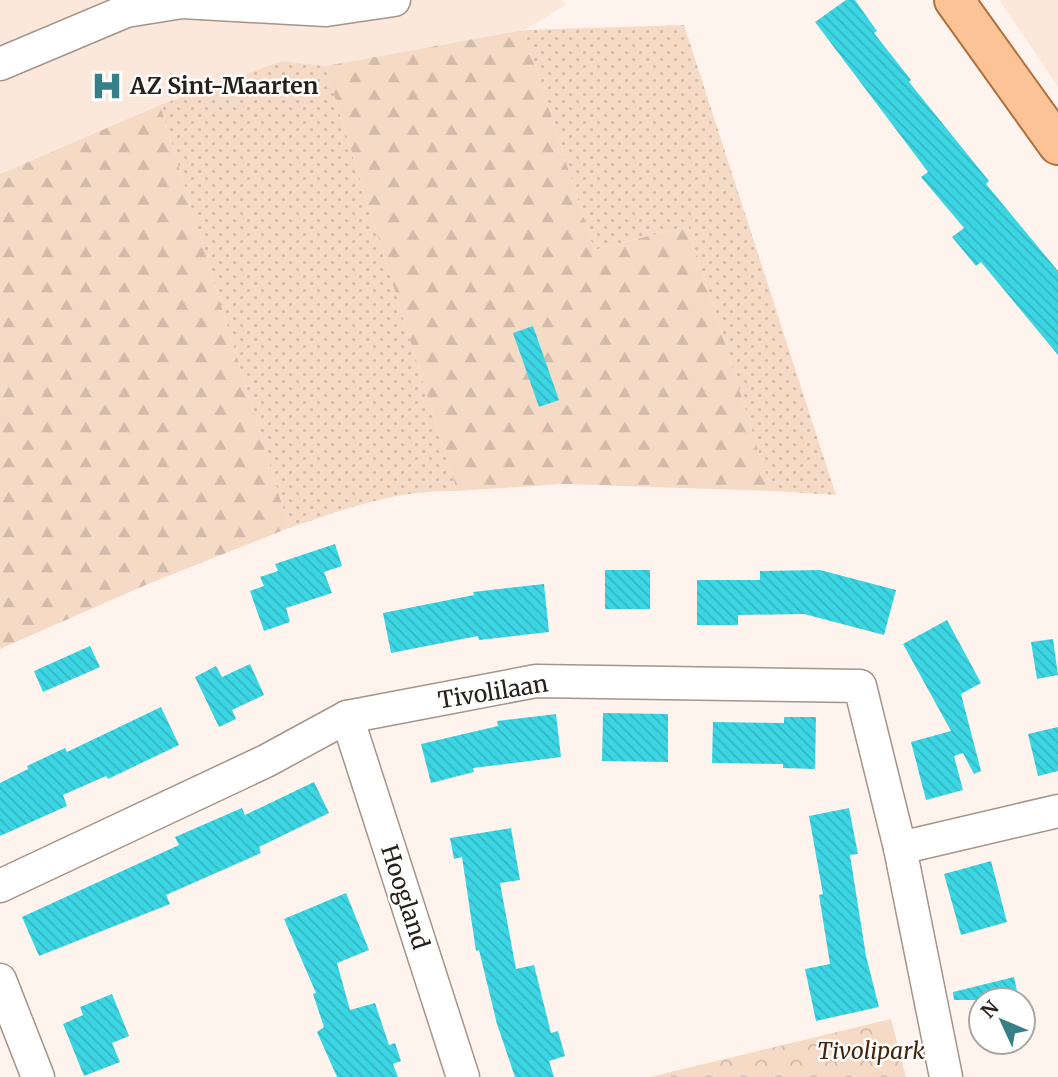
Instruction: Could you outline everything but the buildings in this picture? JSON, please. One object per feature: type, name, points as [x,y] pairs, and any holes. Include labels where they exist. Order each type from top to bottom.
[{"type":"main road","points":[[954,0],[1058,145]]},
{"type":"street","points":[[0,64],[126,11],[183,1],[277,3],[326,10],[394,0]]},
{"type":"street","name":"Tivolilaan","points":[[0,886],[266,761],[347,717],[536,681],[860,686],[900,848],[946,1077]]},
{"type":"street","name":"Hoogland","points":[[347,717],[463,1077]]},
{"type":"street","points":[[900,848],[1058,811]]},
{"type":"street","points":[[0,980],[38,1077]]},
{"type":"shaded area","name":"AZ Sint-Maarten","points":[[0,0],[562,0],[566,5],[524,30],[325,66],[282,61],[160,105],[0,174]]},
{"type":"shaded area","points":[[999,0],[1058,0],[1058,87]]},
{"type":"green space","points":[[684,25],[836,495],[771,491],[688,226],[594,250],[524,30]]},
{"type":"green space","points":[[524,30],[594,250],[688,226],[771,491],[564,484],[457,491],[325,66]]},
{"type":"green space","points":[[282,61],[325,66],[457,491],[434,491],[392,497],[289,528],[160,105]]},
{"type":"green space","points":[[160,105],[289,528],[148,584],[0,649],[0,174]]},
{"type":"green space","name":"Tivolipark","points":[[891,1019],[906,1077],[650,1077]]},
{"type":"place","name":"AZ Sint-Maarten","points":[[107,86]]}]
